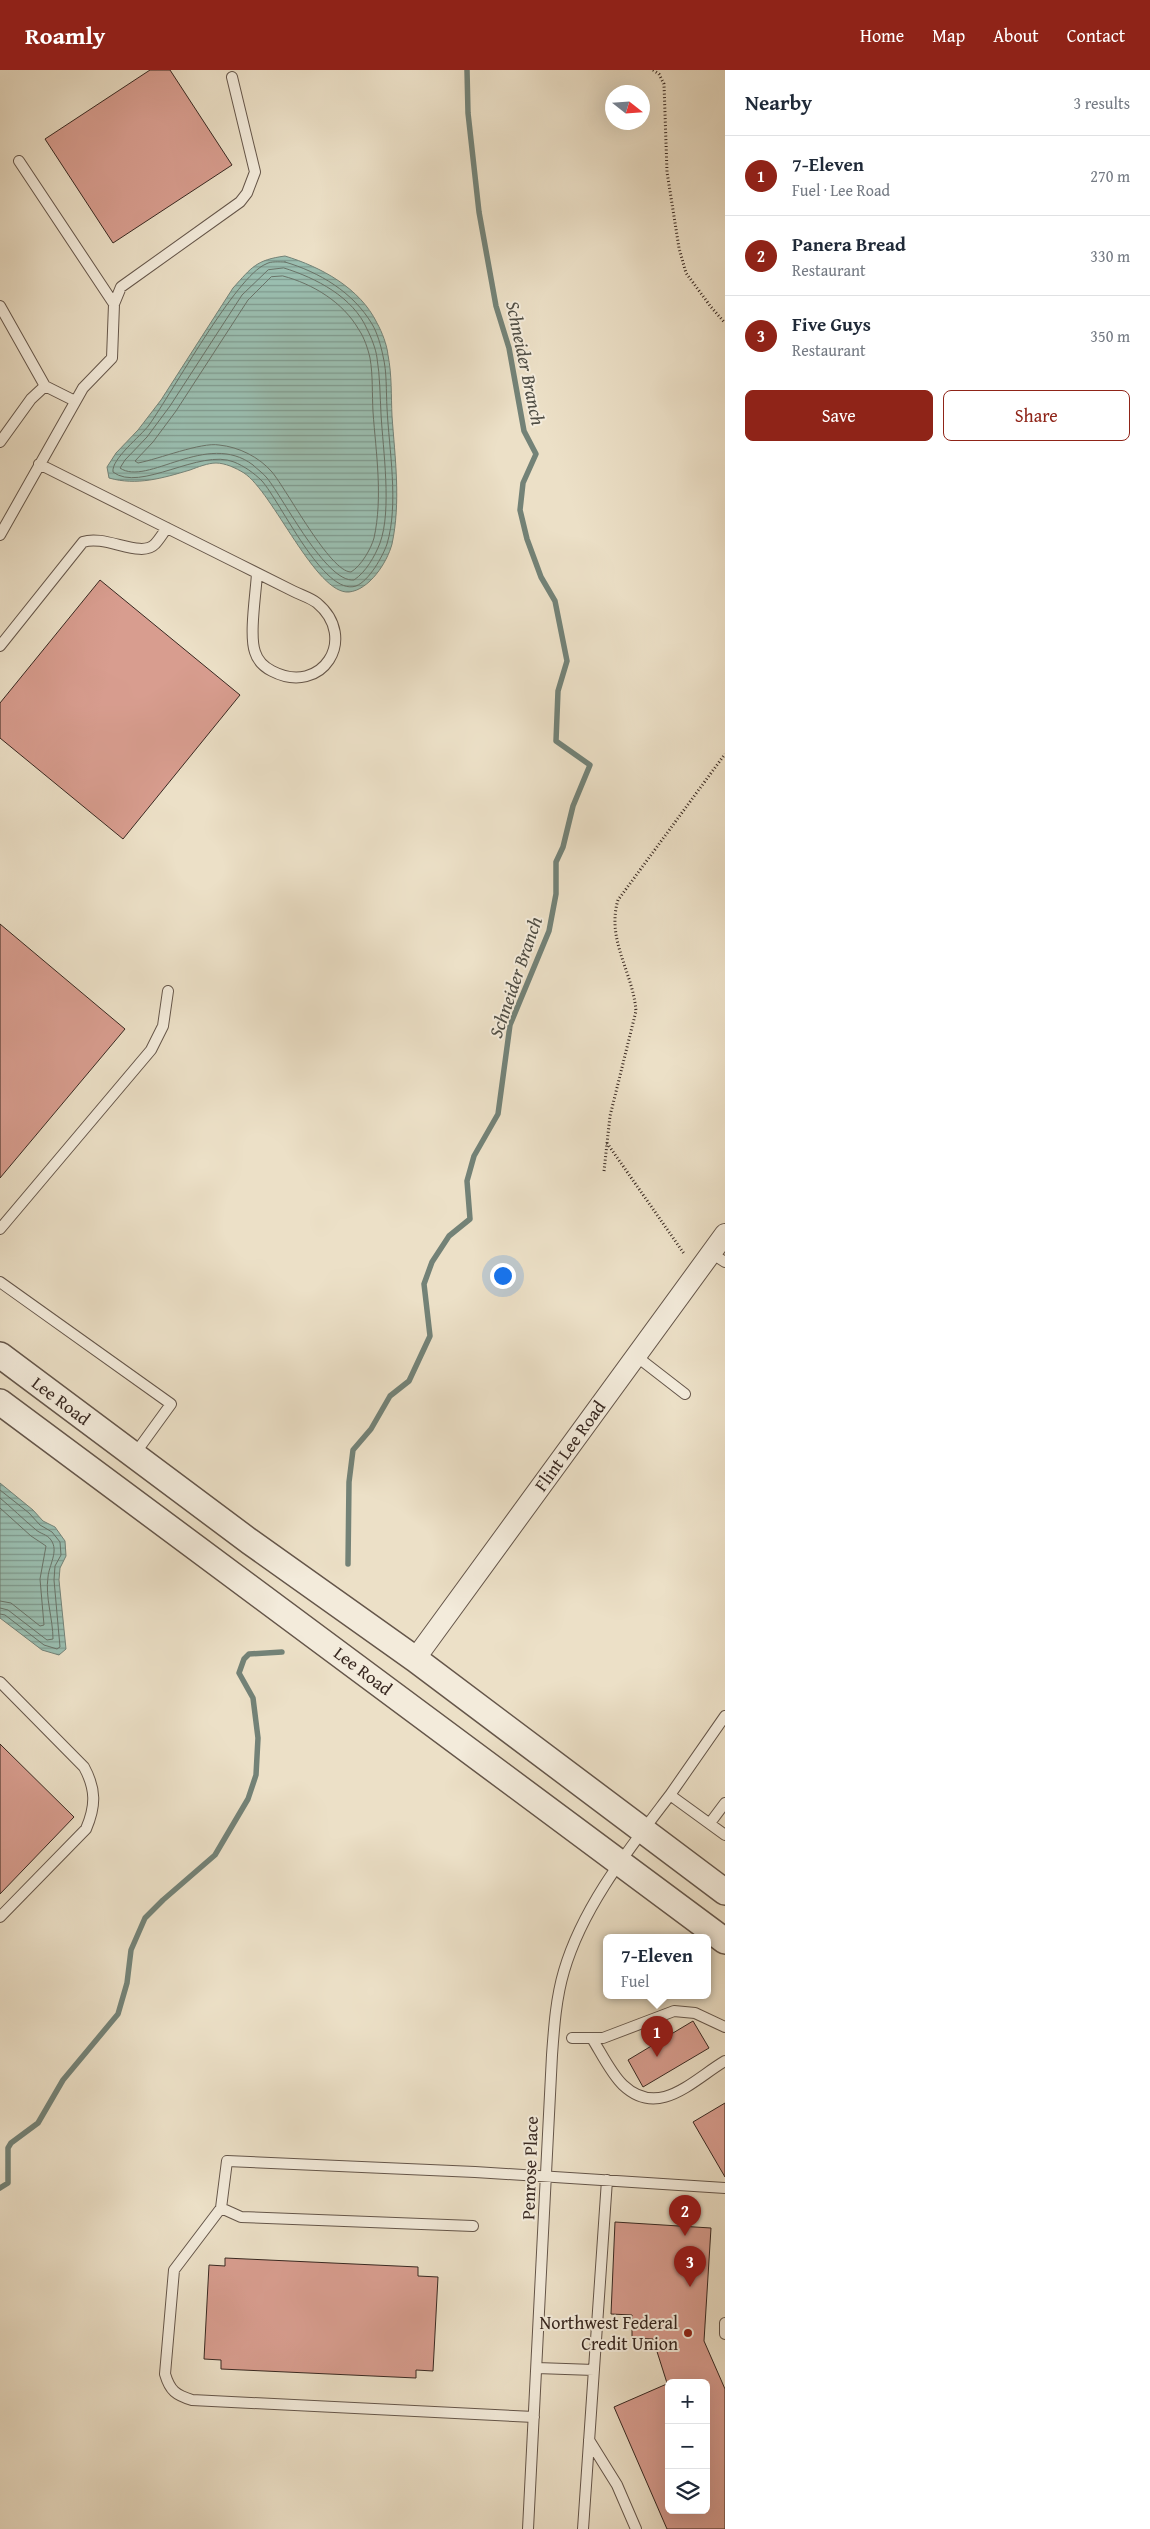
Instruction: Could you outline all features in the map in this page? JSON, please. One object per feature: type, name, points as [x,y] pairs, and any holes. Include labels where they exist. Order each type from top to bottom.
[{"type":"street","name":"Flint Lee Road","points":[[415,1659],[697,1272],[718,1257],[725,1234]]},
{"type":"street","name":"Lee Road","points":[[0,1355],[134,1456],[415,1659],[725,1892]]},
{"type":"street","name":"Lee Road","points":[[0,1402],[725,1941]]},
{"type":"lane","points":[[0,535],[75,400],[83,388],[112,358],[114,304],[121,286],[240,202],[247,193],[255,172],[232,77]]},
{"type":"lane","points":[[19,162],[114,304]]},
{"type":"lane","points":[[0,306],[45,386],[75,400]]},
{"type":"lane","points":[[0,442],[31,399],[45,386]]},
{"type":"lane","points":[[39,464],[166,528],[257,573],[317,603],[329,618],[334,629],[335,645],[331,657],[316,674],[296,678],[282,677],[263,667],[258,659],[253,640],[257,573]]},
{"type":"lane","points":[[0,646],[82,542],[92,538],[143,550],[154,546],[166,528]]},
{"type":"lane","points":[[0,1229],[151,1050],[163,1026],[168,991]]},
{"type":"lane","points":[[0,1282],[171,1404],[134,1456]]},
{"type":"lane","points":[[636,1356],[685,1394]]},
{"type":"lane","points":[[0,1682],[84,1768],[92,1782],[94,1801],[92,1817],[86,1829],[0,1917]]},
{"type":"lane","name":"Penrose Place","points":[[528,2529],[538,2368],[551,2064],[557,2001],[564,1971],[574,1944],[594,1904],[619,1864],[725,1716]]},
{"type":"lane","points":[[670,1795],[725,1835]]},
{"type":"lane","points":[[710,1823],[725,1803]]},
{"type":"lane","points":[[572,2038],[593,2040],[603,2038],[674,2011],[695,2013],[725,2027]]},
{"type":"lane","points":[[593,2040],[622,2085],[642,2097],[654,2100],[672,2096],[725,2062]]},
{"type":"lane","points":[[534,2417],[192,2400],[176,2395],[168,2385],[164,2374],[174,2270],[221,2208],[227,2161],[607,2180],[725,2188]]},
{"type":"lane","points":[[583,2529],[607,2180]]},
{"type":"lane","points":[[221,2208],[241,2217],[473,2226]]},
{"type":"lane","points":[[725,2323],[725,2334]]},
{"type":"lane","points":[[538,2368],[594,2370]]},
{"type":"lane","points":[[589,2440],[618,2485],[636,2529]]},
{"type":"path","points":[[653,70],[659,74],[664,84],[667,172],[679,248],[686,272],[710,307],[725,323]]},
{"type":"path","points":[[604,1171],[610,1116],[636,1011],[635,998],[615,938],[614,914],[618,900],[725,754]]},
{"type":"path","points":[[606,1143],[697,1272]]},
{"type":"water","points":[[285,256],[312,266],[338,280],[361,299],[381,330],[387,351],[391,378],[397,496],[395,528],[390,551],[376,574],[363,586],[349,592],[336,589],[323,577],[309,561],[255,484],[244,473],[234,468],[213,463],[150,480],[130,481],[109,478],[107,467],[116,453],[138,430],[161,400],[233,288],[261,262]]},
{"type":"water","points":[[0,1483],[33,1510],[43,1521],[55,1527],[65,1541],[66,1556],[60,1568],[59,1580],[66,1649],[59,1655],[42,1650],[0,1618]]},
{"type":"building","points":[[150,70],[170,70],[232,165],[113,243],[45,139]]},
{"type":"building","points":[[100,580],[240,695],[123,839],[0,738],[0,703]]},
{"type":"building","points":[[0,924],[125,1029],[0,1178]]},
{"type":"building","points":[[0,1744],[74,1817],[0,1894]]},
{"type":"building","points":[[693,2021],[709,2048],[643,2087],[628,2060]]},
{"type":"building","points":[[725,2103],[725,2177],[693,2122]]},
{"type":"building","points":[[615,2222],[711,2228],[704,2341],[725,2389],[725,2529],[667,2529],[614,2407],[665,2385],[665,2514],[710,2514],[710,2379],[666,2379],[653,2339],[632,2338],[632,2315],[611,2314]]},
{"type":"building","points":[[225,2258],[418,2267],[418,2276],[438,2277],[433,2371],[416,2370],[416,2378],[221,2369],[221,2360],[204,2359],[209,2265],[225,2266]]},
{"type":"waterway","name":"Schneider Branch","points":[[348,1564],[349,1482],[353,1450],[371,1429],[390,1396],[409,1381],[430,1336],[424,1284],[432,1262],[449,1236],[470,1219],[467,1181],[474,1156],[498,1114],[510,1025],[549,931],[556,894],[556,862],[563,847],[573,806],[590,765],[556,741],[558,691],[567,661],[555,601],[541,577],[527,539],[520,510],[523,483],[536,454],[524,431],[509,348],[496,306],[479,212],[468,113],[467,70]]},
{"type":"waterway","points":[[0,2188],[8,2183],[8,2148],[11,2143],[38,2123],[63,2080],[118,2014],[127,1983],[131,1950],[145,1918],[215,1855],[248,1799],[256,1775],[258,1738],[253,1698],[239,1673],[244,1659],[249,1654],[282,1652]]},
{"type":"place","name":"7-Eleven","points":[[657,2057]]},
{"type":"place","name":"Panera Bread","points":[[685,2236]]},
{"type":"place","name":"Five Guys","points":[[690,2287]]},
{"type":"place","name":"Northwest Federal Credit Union","points":[[688,2333]]}]
